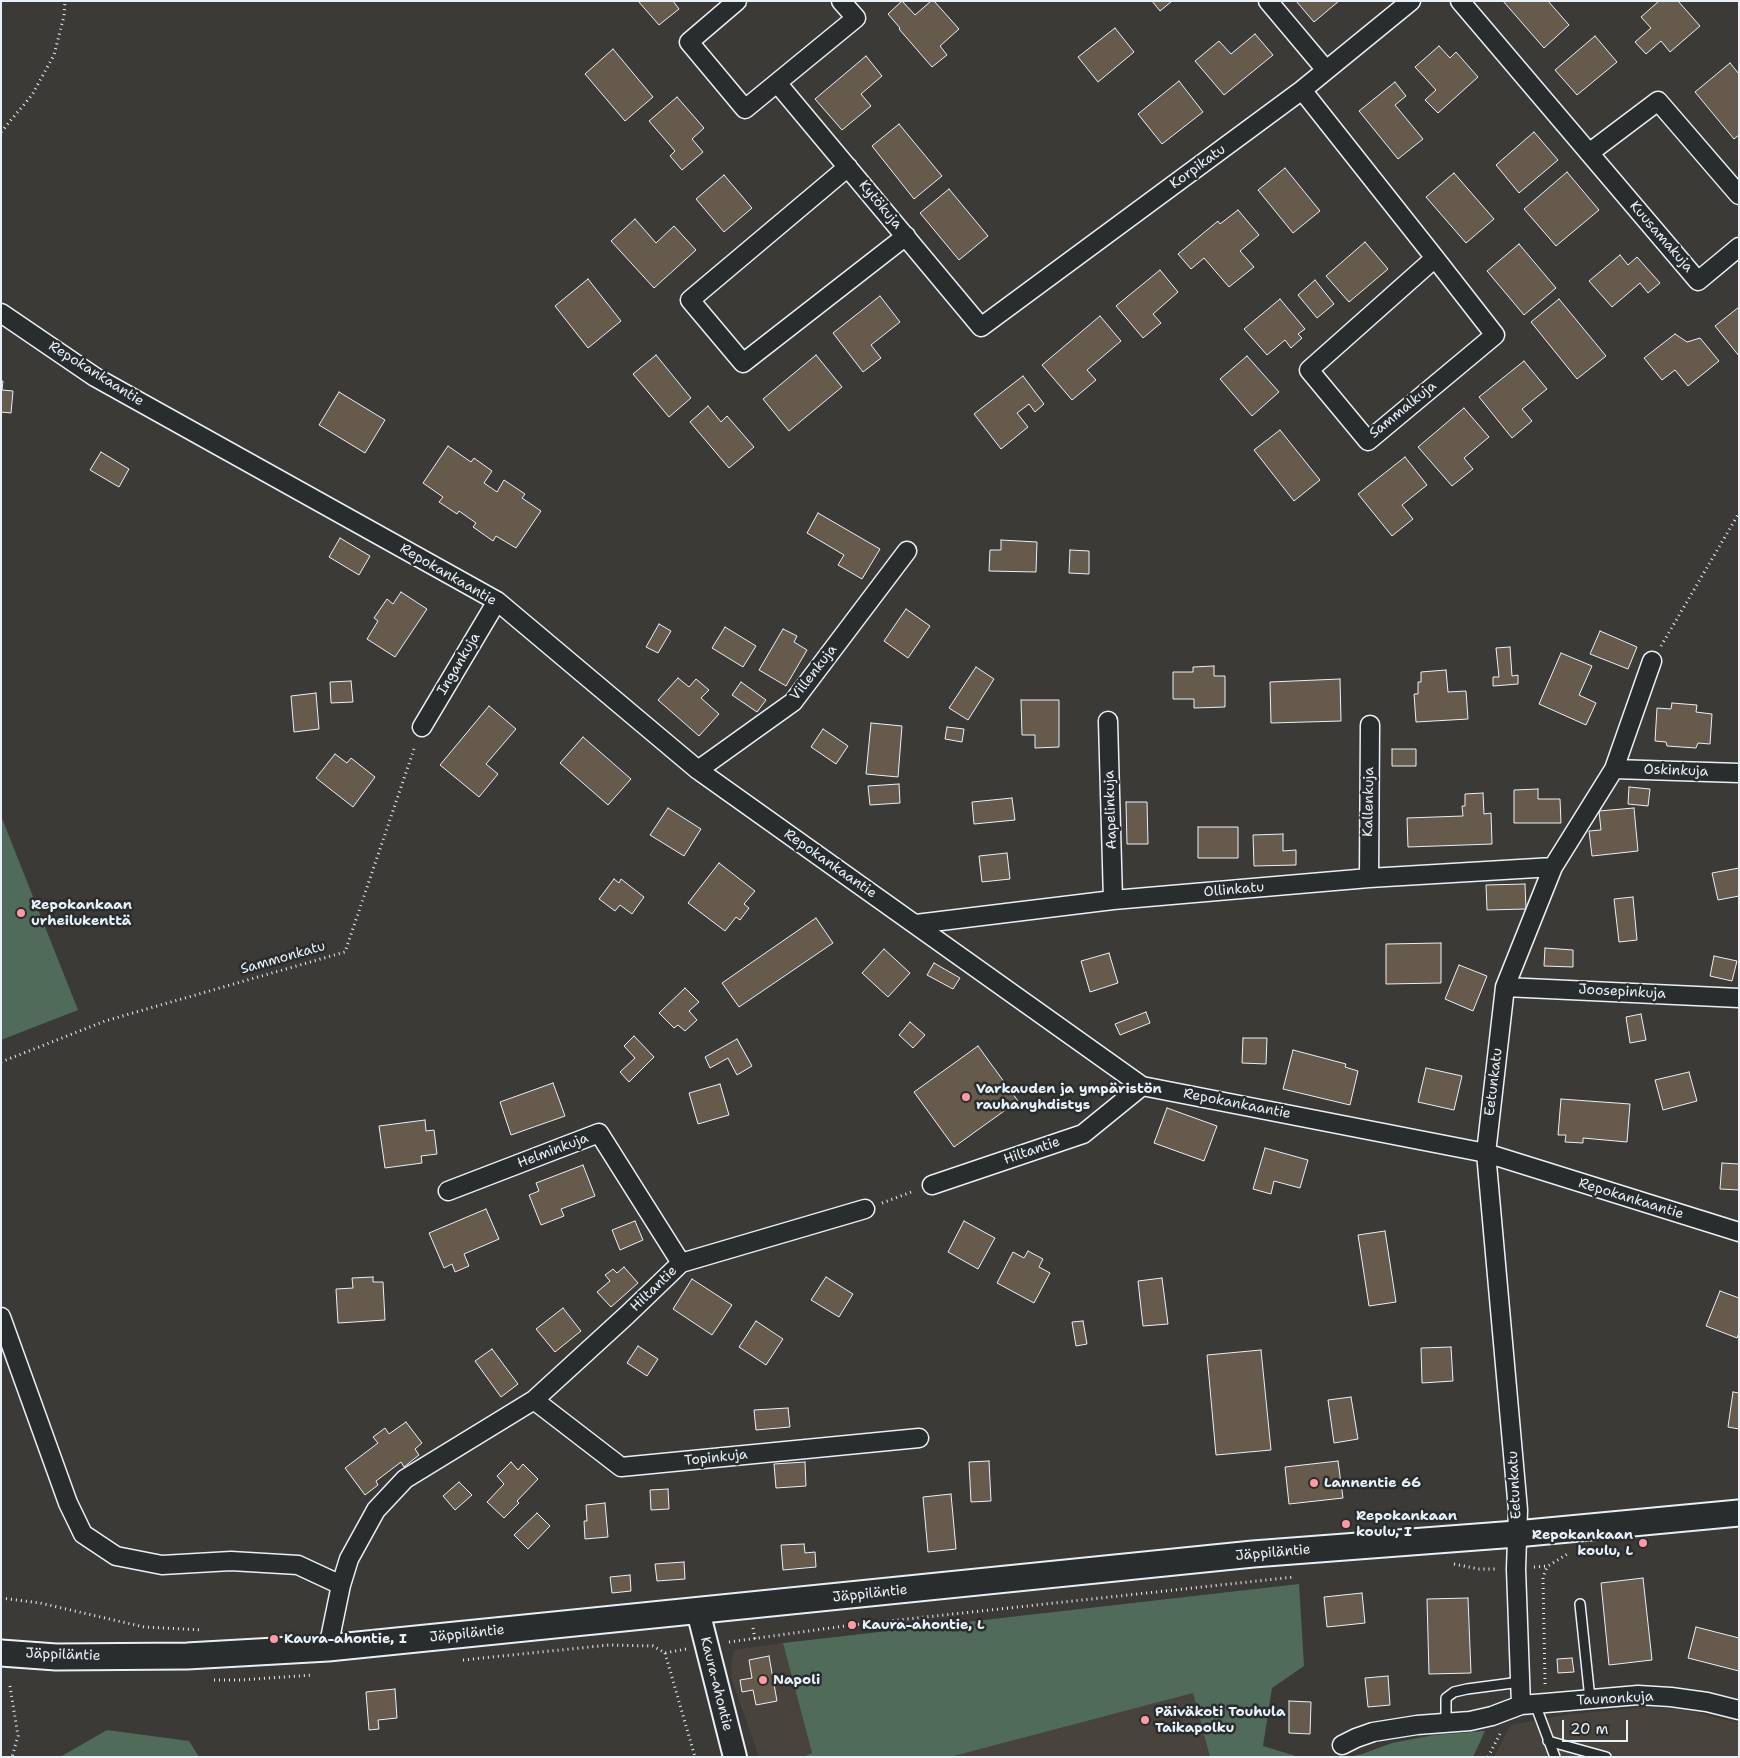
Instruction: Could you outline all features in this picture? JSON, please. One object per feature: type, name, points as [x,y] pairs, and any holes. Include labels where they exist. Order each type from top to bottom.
[{"type":"main road","name":"Jäppiläntie","points":[[1,1653],[56,1657],[187,1656],[328,1648],[626,1617],[698,1612],[1253,1554],[1516,1534],[1739,1514]]},
{"type":"street","points":[[737,1],[689,42],[745,109],[778,84],[856,18],[841,1]]},
{"type":"street","points":[[1268,1],[1326,70]]},
{"type":"street","name":"Korpikatu","points":[[981,327],[1302,90],[1410,1]]},
{"type":"street","name":"Kuusamakuja","points":[[1460,1],[1698,281],[1739,247]]},
{"type":"street","name":"Kytökuja","points":[[778,84],[981,327]]},
{"type":"street","name":"Sammalkuja","points":[[1302,90],[1435,258],[1495,334],[1368,441],[1309,370],[1435,258]]},
{"type":"street","points":[[1589,153],[1658,100],[1739,195]]},
{"type":"street","points":[[848,167],[690,300],[743,363],[906,236]]},
{"type":"street","name":"Repokankaantie","points":[[1,313],[95,377],[497,601],[698,770],[1142,1086],[1486,1153],[1739,1232]]},
{"type":"street","name":"Villenkuja","points":[[698,770],[793,702],[907,551]]},
{"type":"street","name":"Ingankuja","points":[[422,727],[497,601]]},
{"type":"street","name":"Eetunkatu","points":[[1516,1534],[1518,1510],[1486,1153],[1505,987],[1552,867],[1614,769],[1652,662]]},
{"type":"street","name":"Aapelinkuja","points":[[1108,721],[1113,900]]},
{"type":"street","name":"Kallenkuja","points":[[1369,878],[1370,725]]},
{"type":"street","name":"Oskinkuja","points":[[1614,769],[1739,773]]},
{"type":"street","name":"Ollinkatu","points":[[916,924],[1113,900],[1369,878],[1552,867]]},
{"type":"street","name":"Joosepinkuja","points":[[1505,987],[1739,998]]},
{"type":"street","name":"Hiltantie","points":[[932,1185],[1083,1134],[1142,1086]]},
{"type":"street","name":"Helminkuja","points":[[448,1191],[599,1133],[681,1264]]},
{"type":"street","name":"Hiltantie","points":[[328,1648],[341,1585],[349,1559],[376,1510],[405,1479],[534,1400],[681,1264],[865,1209]]},
{"type":"street","points":[[1,1317],[68,1503],[84,1534],[116,1556],[162,1565],[231,1560],[298,1565],[341,1585]]},
{"type":"street","name":"Topinkuja","points":[[534,1400],[620,1467],[920,1438]]},
{"type":"street","points":[[1516,1534],[1520,1682],[1534,1704]]},
{"type":"street","name":"Kaura-ahontie","points":[[698,1612],[735,1757]]},
{"type":"street","name":"Taunonkuja","points":[[1342,1745],[1373,1732],[1417,1725],[1470,1721],[1534,1704],[1590,1699],[1638,1696],[1670,1697],[1707,1702],[1739,1710]]},
{"type":"lane","points":[[1580,1604],[1590,1699]]},
{"type":"lane","points":[[1446,1724],[1446,1698],[1454,1692],[1466,1688],[1520,1682]]},
{"type":"lane","points":[[1534,1704],[1555,1757]]},
{"type":"lane","points":[[1548,1741],[1606,1757]]},
{"type":"path","points":[[1,132],[32,94],[54,55],[64,16],[65,1]]},
{"type":"path","points":[[1652,662],[1739,513]]},
{"type":"path","name":"Sammonkatu","points":[[1,1062],[105,1021],[345,952],[422,727]]},
{"type":"path","points":[[865,1209],[932,1185]]},
{"type":"path","points":[[1534,1704],[1543,1577],[1548,1566]]},
{"type":"path","points":[[665,1653],[695,1757]]},
{"type":"path","points":[[10,1686],[18,1736],[12,1757]]},
{"type":"shaded area","points":[[783,1643],[812,1753],[803,1757],[759,1757],[731,1677],[734,1650]]},
{"type":"shaded area","name":"Päiväkoti Touhula Taikapolku","points":[[1193,1693],[1210,1757],[950,1757]]},
{"type":"shaded area","points":[[1644,1707],[1680,1709],[1739,1723],[1739,1757],[1494,1757],[1511,1725],[1565,1715]]},
{"type":"green space","name":"Repokankaan urheilukenttä","points":[[1,816],[78,1010],[1,1040]]},
{"type":"green space","points":[[1299,1584],[1304,1666],[1272,1688],[1263,1746],[1299,1757],[1210,1757],[1193,1693],[950,1757],[803,1757],[812,1753],[783,1643]]},
{"type":"green space","points":[[107,1730],[189,1741],[199,1757],[60,1757]]},
{"type":"green space","points":[[1485,1731],[1473,1757],[1348,1757],[1392,1743],[1434,1735]]},
{"type":"building","points":[[638,1],[673,1],[679,9],[659,25]]},
{"type":"building","points":[[902,1],[915,15],[931,1],[934,1],[959,29],[940,46],[947,55],[932,67],[888,14]]},
{"type":"building","points":[[1152,1],[1172,1],[1160,11]]},
{"type":"building","points":[[1296,1],[1339,1],[1314,22]]},
{"type":"building","points":[[1503,1],[1548,1],[1569,25],[1544,48]]},
{"type":"building","points":[[1659,1],[1678,1],[1700,26],[1670,52],[1661,41],[1646,54],[1635,42],[1651,28],[1641,17]]},
{"type":"building","points":[[1115,28],[1134,52],[1098,82],[1078,57]]},
{"type":"building","points":[[1255,34],[1273,55],[1224,95],[1195,61],[1219,41],[1231,54]]},
{"type":"building","points":[[1595,36],[1617,62],[1577,95],[1555,70]]},
{"type":"building","points":[[1439,46],[1450,58],[1456,52],[1478,77],[1438,113],[1425,100],[1436,90],[1415,67]]},
{"type":"building","points":[[613,49],[653,97],[625,121],[585,74]]},
{"type":"building","points":[[866,56],[882,76],[861,94],[871,106],[842,130],[815,99]]},
{"type":"building","points":[[1730,63],[1739,74],[1739,135],[1734,139],[1695,92]]},
{"type":"building","points":[[1179,81],[1203,112],[1162,144],[1138,114]]},
{"type":"building","points":[[1395,82],[1406,96],[1395,105],[1423,139],[1398,159],[1359,111]]},
{"type":"building","points":[[677,97],[704,128],[692,139],[703,152],[682,170],[670,156],[675,151],[649,121]]},
{"type":"building","points":[[899,124],[942,176],[914,199],[872,146]]},
{"type":"building","points":[[1534,132],[1558,160],[1519,193],[1496,165]]},
{"type":"building","points":[[1285,168],[1320,211],[1293,233],[1258,190]]},
{"type":"building","points":[[1567,172],[1599,210],[1556,246],[1524,209]]},
{"type":"building","points":[[1454,173],[1494,219],[1466,243],[1426,197]]},
{"type":"building","points":[[724,175],[752,208],[724,232],[696,199]]},
{"type":"building","points":[[949,189],[988,236],[959,260],[920,213]]},
{"type":"building","points":[[1238,210],[1259,235],[1240,251],[1254,267],[1229,287],[1204,258],[1191,269],[1178,254],[1218,221],[1220,224]]},
{"type":"building","points":[[635,219],[656,243],[674,226],[696,250],[654,288],[611,241]]},
{"type":"building","points":[[1365,242],[1388,269],[1349,302],[1326,276]]},
{"type":"building","points":[[1519,244],[1556,288],[1524,315],[1487,271]]},
{"type":"building","points":[[1620,255],[1628,265],[1637,257],[1660,283],[1648,293],[1640,283],[1612,307],[1589,281]]},
{"type":"building","points":[[1160,270],[1178,292],[1153,314],[1161,323],[1143,338],[1116,306]]},
{"type":"building","points":[[588,279],[621,321],[588,348],[555,306]]},
{"type":"building","points":[[1315,280],[1334,304],[1317,318],[1298,295]]},
{"type":"building","points":[[880,296],[900,322],[871,345],[881,358],[863,372],[833,333]]},
{"type":"building","points":[[1280,299],[1305,329],[1298,334],[1302,338],[1291,348],[1285,340],[1267,355],[1244,329]]},
{"type":"building","points":[[1559,299],[1606,356],[1577,379],[1531,322]]},
{"type":"building","points":[[1739,307],[1739,356],[1715,326]]},
{"type":"building","points":[[1100,316],[1121,341],[1087,370],[1096,380],[1072,400],[1042,365]]},
{"type":"building","points":[[1675,334],[1687,342],[1700,338],[1719,361],[1688,386],[1675,370],[1662,380],[1644,358]]},
{"type":"building","points":[[656,355],[691,398],[669,417],[633,374]]},
{"type":"building","points":[[816,355],[842,387],[789,431],[763,399]]},
{"type":"building","points":[[1247,356],[1279,392],[1252,416],[1220,379]]},
{"type":"building","points":[[1524,361],[1547,389],[1522,409],[1532,421],[1512,438],[1479,397]]},
{"type":"building","points":[[1023,376],[1044,404],[1035,412],[1029,404],[1017,413],[1028,427],[1001,449],[974,414]]},
{"type":"building","points":[[1,381],[3,381],[2,390],[13,391],[11,413],[1,412]]},
{"type":"building","points":[[339,392],[385,420],[365,453],[319,425]]},
{"type":"building","points":[[708,406],[721,422],[727,416],[754,447],[729,468],[690,422]]},
{"type":"building","points":[[1464,408],[1489,437],[1464,458],[1473,469],[1452,486],[1418,447]]},
{"type":"building","points":[[1280,430],[1320,480],[1294,501],[1254,450]]},
{"type":"building","points":[[448,446],[471,462],[474,458],[492,471],[484,483],[497,492],[504,480],[525,494],[522,498],[541,511],[516,548],[496,536],[493,541],[473,527],[476,523],[459,511],[457,514],[439,502],[443,497],[423,483]]},
{"type":"building","points":[[101,452],[129,469],[119,487],[90,470]]},
{"type":"building","points":[[1405,457],[1427,485],[1402,505],[1413,519],[1392,536],[1358,494]]},
{"type":"building","points":[[818,513],[880,549],[862,579],[838,565],[844,555],[807,533]]},
{"type":"building","points":[[340,538],[370,556],[359,575],[329,557]]},
{"type":"building","points":[[1001,540],[1037,542],[1036,572],[989,571],[990,550],[1001,550]]},
{"type":"building","points":[[1070,550],[1089,551],[1089,574],[1069,573]]},
{"type":"building","points":[[401,592],[427,609],[395,657],[367,639],[378,621],[374,618],[387,599],[393,604]]},
{"type":"building","points":[[906,609],[930,626],[908,658],[884,641]]},
{"type":"building","points":[[659,624],[671,631],[658,653],[646,647]]},
{"type":"building","points":[[725,627],[756,646],[743,667],[712,648]]},
{"type":"building","points":[[783,629],[797,636],[794,642],[807,650],[786,686],[759,670]]},
{"type":"building","points":[[1600,631],[1637,647],[1628,669],[1590,654]]},
{"type":"building","points":[[1510,647],[1512,676],[1518,675],[1518,684],[1493,686],[1493,677],[1499,677],[1496,648]]},
{"type":"building","points":[[1561,653],[1592,666],[1579,695],[1596,703],[1586,725],[1539,704]]},
{"type":"building","points":[[1214,666],[1214,676],[1225,676],[1225,707],[1194,708],[1194,699],[1173,699],[1173,672],[1193,672],[1193,667]]},
{"type":"building","points":[[976,667],[994,679],[968,720],[949,708]]},
{"type":"building","points":[[1446,670],[1448,692],[1466,691],[1468,719],[1416,722],[1414,694],[1418,694],[1418,682],[1421,682],[1421,672]]},
{"type":"building","points":[[678,678],[689,687],[696,679],[709,690],[701,698],[719,714],[699,736],[658,700]]},
{"type":"building","points":[[1340,679],[1341,721],[1271,723],[1270,682]]},
{"type":"building","points":[[351,681],[353,702],[331,703],[330,682]]},
{"type":"building","points":[[741,682],[766,700],[757,712],[732,695]]},
{"type":"building","points":[[316,693],[319,729],[294,732],[291,696]]},
{"type":"building","points":[[1021,700],[1059,700],[1059,747],[1035,748],[1035,735],[1022,735]]},
{"type":"building","points":[[1672,703],[1697,705],[1696,712],[1712,714],[1710,744],[1698,743],[1696,748],[1667,746],[1666,742],[1655,741],[1657,708],[1671,709]]},
{"type":"building","points":[[489,706],[516,729],[486,764],[498,774],[479,797],[440,765]]},
{"type":"building","points":[[871,723],[902,726],[898,777],[866,774]]},
{"type":"building","points":[[947,727],[964,729],[962,742],[945,739]]},
{"type":"building","points":[[823,729],[848,746],[836,764],[811,747]]},
{"type":"building","points":[[583,737],[631,779],[608,805],[560,763]]},
{"type":"building","points":[[1392,749],[1416,749],[1416,766],[1392,766]]},
{"type":"building","points":[[335,754],[347,763],[351,758],[375,777],[353,807],[316,778]]},
{"type":"building","points":[[899,784],[900,803],[870,805],[868,786]]},
{"type":"building","points":[[1629,787],[1650,789],[1648,806],[1628,804]]},
{"type":"building","points":[[1538,789],[1538,799],[1560,799],[1561,823],[1514,823],[1514,790]]},
{"type":"building","points":[[1483,793],[1484,814],[1491,813],[1492,844],[1408,847],[1407,818],[1463,816],[1462,806],[1465,806],[1465,794]]},
{"type":"building","points":[[1012,798],[1015,820],[974,824],[972,802]]},
{"type":"building","points":[[1126,802],[1147,802],[1148,844],[1127,844]]},
{"type":"building","points":[[668,808],[701,829],[684,856],[650,835]]},
{"type":"building","points":[[1634,808],[1638,851],[1592,856],[1589,831],[1601,830],[1599,811]]},
{"type":"building","points":[[1198,827],[1238,827],[1238,858],[1198,858]]},
{"type":"building","points":[[1283,834],[1283,851],[1296,850],[1296,865],[1254,866],[1253,835]]},
{"type":"building","points":[[1007,853],[1010,879],[982,882],[979,856]]},
{"type":"building","points":[[719,863],[755,891],[744,904],[749,908],[740,920],[736,917],[725,931],[688,903]]},
{"type":"building","points":[[1739,868],[1739,896],[1718,900],[1712,873]]},
{"type":"building","points":[[614,879],[619,883],[621,879],[644,897],[632,914],[620,905],[615,911],[599,899]]},
{"type":"building","points":[[1525,884],[1526,909],[1487,910],[1486,885]]},
{"type":"building","points":[[1633,897],[1637,940],[1619,942],[1614,899]]},
{"type":"building","points":[[816,918],[833,943],[739,1007],[722,983]]},
{"type":"building","points":[[1441,943],[1441,983],[1386,984],[1386,944]]},
{"type":"building","points":[[1545,948],[1573,950],[1573,967],[1544,966]]},
{"type":"building","points":[[884,949],[910,973],[888,997],[862,973]]},
{"type":"building","points":[[1109,953],[1118,983],[1090,992],[1081,961]]},
{"type":"building","points":[[1714,956],[1737,961],[1732,981],[1710,976]]},
{"type":"building","points":[[934,963],[960,978],[953,989],[927,975]]},
{"type":"building","points":[[1459,965],[1487,976],[1473,1011],[1445,999]]},
{"type":"building","points":[[685,988],[699,1002],[689,1011],[697,1020],[685,1031],[678,1025],[674,1028],[659,1013]]},
{"type":"building","points":[[1146,1012],[1150,1023],[1120,1035],[1115,1024]]},
{"type":"building","points":[[1641,1014],[1646,1040],[1630,1043],[1626,1017]]},
{"type":"building","points":[[910,1022],[925,1035],[913,1048],[899,1035]]},
{"type":"building","points":[[634,1036],[654,1057],[629,1082],[620,1072],[635,1058],[624,1046]]},
{"type":"building","points":[[1243,1038],[1267,1038],[1266,1064],[1242,1063]]},
{"type":"building","points":[[737,1039],[752,1066],[737,1075],[728,1058],[710,1068],[705,1057]]},
{"type":"building","name":"Varkauden ja ympäristön rauhanyhdistys","points":[[978,1046],[1018,1101],[954,1147],[914,1092]]},
{"type":"building","points":[[1293,1050],[1346,1064],[1345,1067],[1358,1071],[1350,1105],[1283,1089]]},
{"type":"building","points":[[1426,1068],[1462,1076],[1454,1110],[1418,1102]]},
{"type":"building","points":[[1689,1072],[1697,1101],[1663,1110],[1655,1080]]},
{"type":"building","points":[[553,1083],[565,1116],[511,1135],[500,1102]]},
{"type":"building","points":[[720,1084],[729,1115],[698,1124],[689,1093]]},
{"type":"building","points":[[1561,1099],[1630,1104],[1627,1142],[1583,1138],[1583,1143],[1565,1142],[1566,1135],[1558,1135]]},
{"type":"building","points":[[1167,1108],[1217,1126],[1204,1161],[1154,1143]]},
{"type":"building","points":[[425,1120],[426,1131],[434,1130],[437,1154],[421,1156],[422,1163],[385,1168],[379,1126]]},
{"type":"building","points":[[1265,1148],[1308,1160],[1300,1188],[1274,1181],[1271,1194],[1253,1189]]},
{"type":"building","points":[[1722,1163],[1739,1164],[1739,1190],[1720,1189]]},
{"type":"building","points":[[583,1165],[595,1196],[561,1209],[564,1216],[541,1225],[529,1195],[539,1191],[536,1183]]},
{"type":"building","points":[[486,1209],[499,1239],[464,1254],[469,1266],[455,1272],[452,1264],[444,1268],[429,1233]]},
{"type":"building","points":[[635,1221],[643,1240],[620,1250],[612,1230]]},
{"type":"building","points":[[964,1221],[995,1238],[978,1269],[948,1252]]},
{"type":"building","points":[[1385,1231],[1396,1302],[1369,1306],[1358,1235]]},
{"type":"building","points":[[1028,1251],[1043,1259],[1039,1267],[1050,1273],[1034,1303],[997,1283],[1013,1252],[1024,1258]]},
{"type":"building","points":[[624,1267],[638,1283],[611,1307],[597,1292],[610,1281],[605,1275],[613,1269],[617,1273]]},
{"type":"building","points":[[373,1277],[373,1282],[383,1282],[385,1320],[338,1323],[336,1289],[353,1288],[352,1278]]},
{"type":"building","points":[[826,1277],[853,1294],[839,1317],[811,1300]]},
{"type":"building","points":[[1162,1278],[1168,1324],[1143,1326],[1138,1281]]},
{"type":"building","points":[[692,1279],[732,1305],[712,1335],[673,1309]]},
{"type":"building","points":[[1720,1291],[1739,1298],[1739,1333],[1737,1338],[1706,1326]]},
{"type":"building","points":[[563,1308],[581,1331],[555,1352],[536,1329]]},
{"type":"building","points":[[756,1321],[783,1339],[766,1365],[739,1347]]},
{"type":"building","points":[[1083,1321],[1087,1344],[1076,1346],[1072,1322]]},
{"type":"building","points":[[638,1346],[658,1359],[647,1376],[627,1363]]},
{"type":"building","points":[[1451,1347],[1453,1381],[1422,1383],[1421,1348]]},
{"type":"building","points":[[492,1349],[518,1384],[501,1397],[475,1361]]},
{"type":"building","points":[[1261,1350],[1271,1450],[1216,1455],[1207,1355]]},
{"type":"building","points":[[1733,1392],[1739,1393],[1739,1429],[1728,1427]]},
{"type":"building","points":[[1351,1397],[1358,1439],[1334,1443],[1328,1400]]},
{"type":"building","points":[[788,1408],[790,1427],[756,1430],[754,1410]]},
{"type":"building","points":[[406,1422],[422,1443],[415,1449],[419,1455],[404,1467],[401,1462],[376,1481],[378,1485],[365,1495],[345,1468],[378,1443],[373,1437],[385,1428],[389,1434]]},
{"type":"building","points":[[989,1461],[991,1501],[971,1502],[969,1462]]},
{"type":"building","points":[[1338,1461],[1343,1498],[1289,1504],[1285,1467]]},
{"type":"building","points":[[511,1462],[518,1470],[523,1464],[538,1479],[504,1518],[487,1502],[504,1484],[497,1476]]},
{"type":"building","points":[[805,1462],[806,1486],[776,1488],[774,1464]]},
{"type":"building","points":[[459,1482],[472,1495],[455,1510],[443,1496]]},
{"type":"building","points":[[668,1489],[669,1509],[651,1510],[650,1490]]},
{"type":"building","points":[[951,1494],[956,1549],[928,1552],[923,1497]]},
{"type":"building","points":[[605,1503],[608,1537],[585,1539],[584,1521],[587,1521],[586,1505]]},
{"type":"building","points":[[537,1513],[550,1526],[528,1549],[514,1535]]},
{"type":"building","points":[[804,1544],[805,1553],[815,1552],[816,1567],[783,1570],[781,1545]]},
{"type":"building","points":[[684,1562],[685,1579],[657,1581],[655,1564]]},
{"type":"building","points":[[630,1575],[631,1591],[612,1593],[610,1577]]},
{"type":"building","points":[[1643,1578],[1652,1660],[1609,1665],[1601,1583]]},
{"type":"building","points":[[1362,1593],[1365,1623],[1327,1627],[1324,1597]]},
{"type":"building","points":[[1468,1598],[1471,1673],[1429,1674],[1427,1599]]},
{"type":"building","points":[[1696,1627],[1739,1638],[1739,1671],[1688,1658]]},
{"type":"building","points":[[769,1656],[777,1701],[756,1705],[753,1690],[742,1692],[740,1680],[752,1678],[749,1660]]},
{"type":"building","points":[[1572,1658],[1574,1672],[1558,1673],[1557,1659]]},
{"type":"building","points":[[1388,1676],[1390,1705],[1368,1707],[1365,1678]]},
{"type":"building","points":[[395,1689],[397,1718],[378,1720],[379,1729],[369,1730],[366,1692]]},
{"type":"building","points":[[1289,1701],[1311,1702],[1310,1734],[1289,1733]]},
{"type":"place","name":"Repokankaan urheilukenttä","points":[[21,913]]},
{"type":"place","name":"Varkauden ja ympäristön rauhanyhdistys","points":[[966,1097]]},
{"type":"place","name":"Lannentie 66","points":[[1314,1483]]},
{"type":"place","name":"Repokankaan koulu, I","points":[[1346,1524]]},
{"type":"place","name":"Repokankaan koulu, L","points":[[1643,1543]]},
{"type":"place","name":"Kaura-ahontie, L","points":[[852,1625]]},
{"type":"place","name":"Kaura-ahontie, I","points":[[274,1639]]},
{"type":"place","name":"Napoli","points":[[763,1680]]},
{"type":"place","name":"Päiväkoti Touhula Taikapolku","points":[[1145,1720]]}]
